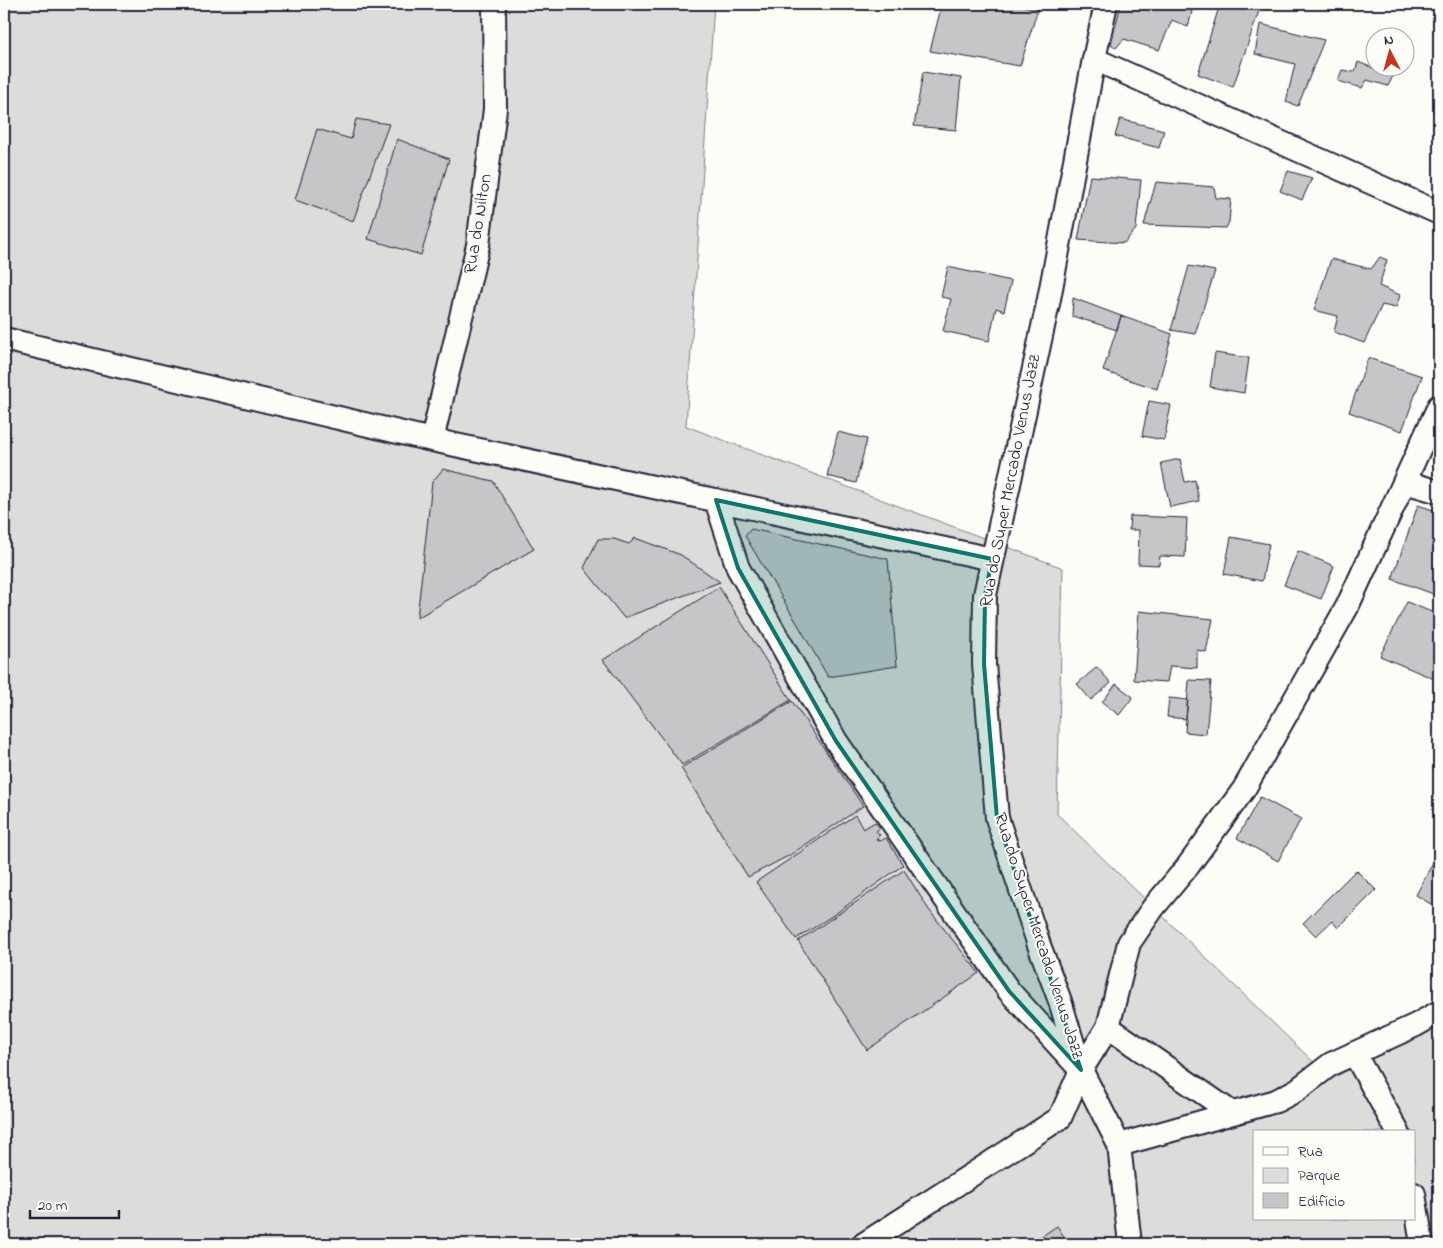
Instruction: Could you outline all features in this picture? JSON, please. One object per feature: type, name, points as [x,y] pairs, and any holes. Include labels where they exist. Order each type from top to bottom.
[{"type":"street","name":"Rua do Nilton","points":[[432,440],[478,245],[495,109],[494,4]]},
{"type":"street","name":"Rua do Super Mercado Venus Jazz","points":[[1081,1070],[1060,1001],[1039,945],[997,818],[984,664],[985,595],[1049,299],[1106,4]]},
{"type":"street","points":[[1094,59],[1439,213]]},
{"type":"street","points":[[4,339],[432,440],[992,559]]},
{"type":"street","points":[[864,1244],[1060,1118],[1081,1070],[1108,1027],[1129,943],[1244,790],[1346,607],[1439,406]]},
{"type":"street","points":[[1405,482],[1439,492]]},
{"type":"street","points":[[716,500],[738,568],[836,742],[1010,991],[1081,1070],[1119,1145],[1130,1244]]},
{"type":"street","points":[[1119,1145],[1276,1101],[1297,1090],[1331,1064],[1416,1025],[1439,1012]]},
{"type":"street","points":[[1108,1027],[1232,1113]]},
{"type":"street","points":[[1354,1053],[1397,1130]]},
{"type":"street","points":[[1416,1206],[1422,1244]]},
{"type":"highlighted area","points":[[716,500],[992,559],[985,595],[984,664],[997,818],[1081,1070],[1009,991],[836,741],[738,568]]},
{"type":"green space","points":[[4,4],[714,4],[686,426],[1063,568],[1057,814],[1331,1079],[1439,1022],[1439,1244],[4,1244]]},
{"type":"building","points":[[942,4],[1013,4],[1038,9],[1020,66],[930,51]]},
{"type":"building","points":[[1121,4],[1172,4],[1192,11],[1188,27],[1172,20],[1159,50],[1124,39],[1116,48],[1111,44]]},
{"type":"building","points":[[1220,4],[1261,5],[1233,87],[1198,74]]},
{"type":"building","points":[[1260,24],[1324,40],[1298,106],[1286,102],[1295,64],[1255,54]]},
{"type":"building","points":[[1358,62],[1366,65],[1366,78],[1392,78],[1388,86],[1367,80],[1362,88],[1338,81],[1342,70],[1355,72]]},
{"type":"building","points":[[923,72],[961,78],[956,130],[914,126]]},
{"type":"building","points":[[356,119],[389,124],[353,221],[295,200],[317,129],[351,139]]},
{"type":"building","points":[[1120,119],[1164,130],[1159,148],[1115,136]]},
{"type":"building","points":[[1439,123],[1439,160],[1438,160]]},
{"type":"building","points":[[397,139],[449,159],[421,255],[368,239]]},
{"type":"building","points":[[1288,171],[1312,178],[1302,200],[1280,191]]},
{"type":"building","points":[[1090,176],[1141,180],[1136,229],[1124,243],[1078,240]]},
{"type":"building","points":[[1156,182],[1214,187],[1216,198],[1231,199],[1229,222],[1226,228],[1144,225]]},
{"type":"building","points":[[1380,257],[1387,260],[1379,286],[1400,295],[1396,308],[1382,305],[1364,343],[1334,332],[1338,316],[1314,310],[1331,259],[1371,269]]},
{"type":"building","points":[[1189,266],[1215,271],[1195,334],[1171,330]]},
{"type":"building","points":[[948,267],[1011,281],[1004,311],[996,308],[989,341],[943,331],[951,299],[941,297]]},
{"type":"building","points":[[1073,298],[1121,316],[1117,330],[1072,316]]},
{"type":"building","points":[[1121,316],[1172,334],[1157,389],[1103,371]]},
{"type":"building","points":[[1215,353],[1249,358],[1244,393],[1210,387]]},
{"type":"building","points":[[1368,358],[1422,376],[1402,431],[1349,412]]},
{"type":"building","points":[[1149,401],[1171,405],[1164,440],[1142,436]]},
{"type":"building","points":[[838,432],[867,439],[856,483],[827,476]]},
{"type":"building","points":[[1180,459],[1185,482],[1195,480],[1199,501],[1170,507],[1161,463]]},
{"type":"building","points":[[443,469],[493,481],[534,549],[417,618],[432,482]]},
{"type":"building","points":[[1418,505],[1439,512],[1439,596],[1392,579]]},
{"type":"building","points":[[1130,516],[1187,518],[1185,557],[1160,556],[1159,565],[1138,564],[1139,530],[1129,530]]},
{"type":"building","points":[[751,529],[888,559],[897,666],[828,677],[745,536]]},
{"type":"building","points":[[1231,537],[1269,544],[1262,581],[1224,574]]},
{"type":"building","points":[[635,538],[681,555],[720,582],[624,618],[584,568],[598,539],[614,539],[629,544]]},
{"type":"building","points":[[1298,551],[1334,566],[1321,599],[1284,585]]},
{"type":"building","points":[[719,587],[791,700],[682,765],[603,660]]},
{"type":"building","points":[[1407,602],[1439,615],[1439,681],[1380,656]]},
{"type":"building","points":[[1139,611],[1213,619],[1206,652],[1197,650],[1197,668],[1170,666],[1167,682],[1134,680]]},
{"type":"building","points":[[1097,667],[1111,683],[1091,700],[1077,684]]},
{"type":"building","points":[[1189,680],[1211,681],[1206,734],[1185,732]]},
{"type":"building","points":[[1116,684],[1133,697],[1119,715],[1102,702]]},
{"type":"building","points":[[1169,698],[1188,700],[1186,719],[1167,717]]},
{"type":"building","points":[[792,701],[863,806],[790,855],[748,877],[681,768]]},
{"type":"building","points":[[1260,797],[1301,819],[1278,861],[1237,838]]},
{"type":"building","points":[[855,815],[863,829],[875,822],[880,828],[876,831],[880,835],[876,839],[880,841],[886,838],[903,865],[835,914],[796,939],[756,882]]},
{"type":"building","points":[[1439,851],[1439,909],[1416,895]]},
{"type":"building","points":[[904,870],[929,910],[979,973],[867,1050],[798,941]]},
{"type":"building","points":[[1356,870],[1376,890],[1338,928],[1332,921],[1316,936],[1303,923]]},
{"type":"building","points":[[1057,1226],[1069,1244],[1030,1244]]}]
